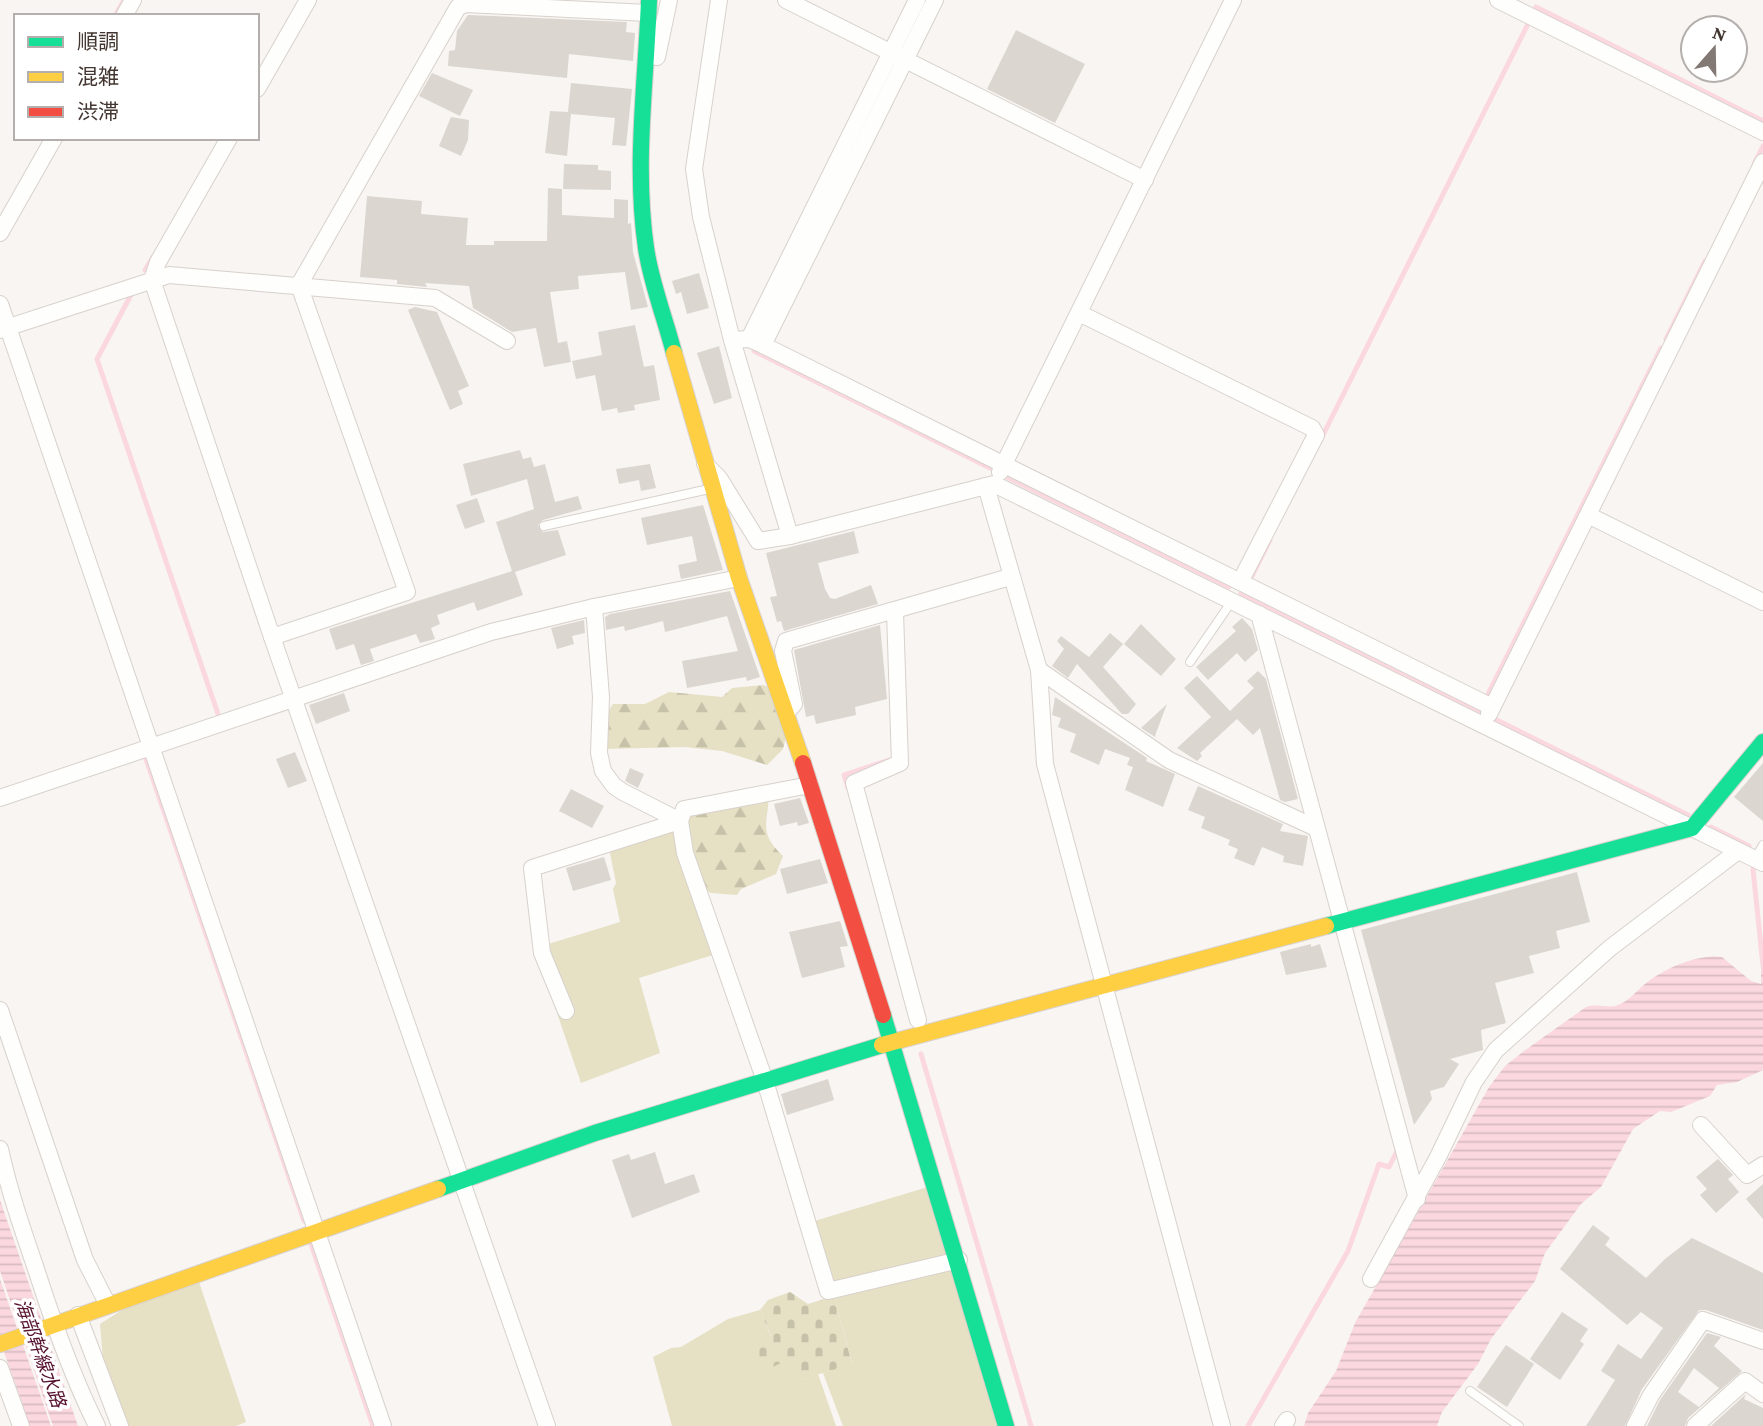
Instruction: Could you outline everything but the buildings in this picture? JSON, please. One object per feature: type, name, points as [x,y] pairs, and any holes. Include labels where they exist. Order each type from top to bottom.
[{"type":"street","points":[[259,86],[308,0]]},
{"type":"street","points":[[646,54],[657,57],[669,0]]},
{"type":"street","points":[[719,0],[694,169],[701,217],[732,340],[790,536]]},
{"type":"street","points":[[786,0],[1144,180]]},
{"type":"street","points":[[898,57],[917,0]]},
{"type":"street","points":[[756,342],[898,57],[935,0]]},
{"type":"street","points":[[1222,1426],[1045,764],[1039,670],[1010,577],[990,485],[1004,464],[1233,0]]},
{"type":"street","points":[[1498,0],[1763,132]]},
{"type":"street","points":[[272,638],[407,592],[299,285],[458,7],[467,2],[648,6],[639,147],[646,249],[703,463],[739,578],[787,712],[892,1042],[960,1260],[1006,1426]]},
{"type":"street","points":[[0,233],[53,140]]},
{"type":"street","points":[[228,140],[158,262],[152,280],[272,638],[547,1426]]},
{"type":"street","points":[[1483,726],[1763,162]]},
{"type":"street","points":[[4,329],[169,275],[435,298],[507,341]]},
{"type":"street","points":[[0,304],[4,329],[383,1426]]},
{"type":"street","points":[[1079,313],[1312,428],[1316,435],[1240,582]]},
{"type":"street","points":[[732,340],[756,342],[1492,707]]},
{"type":"street","points":[[703,463],[719,478],[758,541],[790,536],[990,485],[1233,601],[1738,851],[1760,856]]},
{"type":"street","points":[[1588,515],[1763,603]]},
{"type":"street","points":[[787,712],[794,704],[783,651],[786,641],[1010,577]]},
{"type":"street","points":[[0,797],[491,632],[594,607],[739,578]]},
{"type":"street","points":[[594,607],[601,697],[599,753],[603,771],[614,786],[623,792],[680,821]]},
{"type":"street","points":[[895,612],[901,763],[854,783],[918,1020]]},
{"type":"street","points":[[1259,614],[1417,1199]]},
{"type":"street","points":[[1039,670],[1170,760],[1316,828]]},
{"type":"street","points":[[0,1345],[49,1325],[595,1133],[892,1042],[1343,924],[1692,828],[1763,742]]},
{"type":"street","points":[[810,785],[684,809],[680,821],[685,853],[765,1081],[828,1291],[960,1260]]},
{"type":"street","points":[[566,1011],[542,953],[532,868],[680,821]]},
{"type":"street","points":[[1371,1279],[1417,1199],[1474,1082],[1496,1050],[1610,948],[1738,851]]},
{"type":"street","points":[[0,1010],[85,1260],[108,1305]]},
{"type":"street","points":[[1701,1125],[1747,1175],[1763,1165]]},
{"type":"street","points":[[0,1149],[8,1186],[49,1325],[97,1426]]},
{"type":"street","points":[[78,1315],[120,1426]]},
{"type":"street","points":[[1635,1426],[1651,1395],[1703,1320],[1763,1341]]},
{"type":"street","points":[[0,1368],[20,1426]]},
{"type":"street","points":[[1695,1426],[1745,1381],[1763,1394]]},
{"type":"lane","points":[[544,526],[711,489]]},
{"type":"lane","points":[[1189,662],[1233,601]]},
{"type":"lane","points":[[1470,1391],[1519,1426]]},
{"type":"green space","points":[[763,685],[768,687],[786,737],[783,749],[767,765],[722,751],[685,747],[605,749],[607,713],[613,704],[645,704],[669,692],[722,697],[732,688]]},
{"type":"green space","points":[[769,796],[767,835],[783,856],[776,874],[741,889],[737,895],[711,893],[700,887],[687,851],[688,813]]},
{"type":"green space","points":[[676,826],[716,954],[639,978],[660,1053],[581,1083],[557,1013],[569,1009],[545,945],[620,922],[609,848]]},
{"type":"green space","points":[[928,1187],[948,1254],[942,1259],[838,1285],[828,1281],[811,1222]]},
{"type":"green space","points":[[947,1268],[956,1272],[998,1426],[843,1426],[823,1373],[852,1363],[834,1296]]},
{"type":"green space","points":[[198,1279],[246,1422],[236,1426],[124,1426],[104,1371],[100,1324],[133,1303]]},
{"type":"green space","points":[[790,1292],[808,1304],[834,1296],[852,1364],[800,1380],[789,1359],[759,1374],[745,1347],[771,1336],[760,1310],[768,1300]]},
{"type":"green space","points":[[760,1310],[771,1337],[759,1374],[789,1358],[800,1380],[818,1374],[836,1426],[672,1426],[653,1357],[671,1348],[681,1347],[728,1319]]},
{"type":"water","points":[[1761,952],[1763,1070],[1737,1082],[1717,1085],[1710,1096],[1671,1112],[1660,1111],[1633,1129],[1601,1187],[1581,1204],[1545,1253],[1535,1281],[1491,1339],[1478,1364],[1442,1412],[1437,1426],[1304,1426],[1308,1413],[1336,1371],[1355,1323],[1489,1087],[1505,1066],[1586,1007],[1618,1005],[1661,973],[1681,963],[1702,957],[1722,957],[1751,981],[1761,984]]},
{"type":"water","name":"海部幹線水路","points":[[0,1200],[78,1426],[53,1426],[0,1271]]},
{"type":"water","points":[[0,1279],[51,1426],[30,1426],[3,1349],[0,1339]]},
{"type":"waterway","points":[[116,14],[124,0]]},
{"type":"waterway","points":[[1536,7],[1763,121]]},
{"type":"waterway","points":[[1322,437],[1528,24]]},
{"type":"waterway","points":[[1755,162],[1763,146]]},
{"type":"waterway","points":[[145,270],[153,257]]},
{"type":"waterway","points":[[1666,339],[1705,261]]},
{"type":"waterway","points":[[132,293],[97,359],[218,714]]},
{"type":"waterway","points":[[1486,698],[1661,348]]},
{"type":"waterway","points":[[754,351],[990,468]]},
{"type":"waterway","points":[[1005,476],[1229,587]]},
{"type":"waterway","points":[[1250,580],[1270,540]]},
{"type":"waterway","points":[[1241,593],[1479,711],[1482,706]]},
{"type":"waterway","points":[[1495,719],[1688,815]]},
{"type":"waterway","points":[[145,756],[304,1221]]},
{"type":"waterway","points":[[848,788],[844,775],[889,760]]},
{"type":"waterway","points":[[1711,827],[1749,846]]},
{"type":"waterway","points":[[1753,869],[1763,966]]},
{"type":"waterway","points":[[921,1054],[1031,1426]]},
{"type":"waterway","points":[[1248,1426],[1348,1251],[1379,1164],[1389,1167],[1397,1151]]},
{"type":"waterway","points":[[311,1244],[373,1426]]},
{"type":"traffic: fast","points":[[649,0],[641,155],[643,217],[651,274],[674,353]]},
{"type":"traffic: fast","points":[[1326,926],[1692,828],[1763,742]]},
{"type":"traffic: fast","points":[[883,1015],[1006,1426]]},
{"type":"traffic: fast","points":[[438,1189],[595,1133],[882,1045]]},
{"type":"traffic: slow","points":[[674,353],[739,578],[803,763]]},
{"type":"traffic: slow","points":[[882,1045],[1326,926]]},
{"type":"traffic: slow","points":[[0,1344],[438,1189]]},
{"type":"traffic: jam","points":[[803,763],[883,1015]]}]
